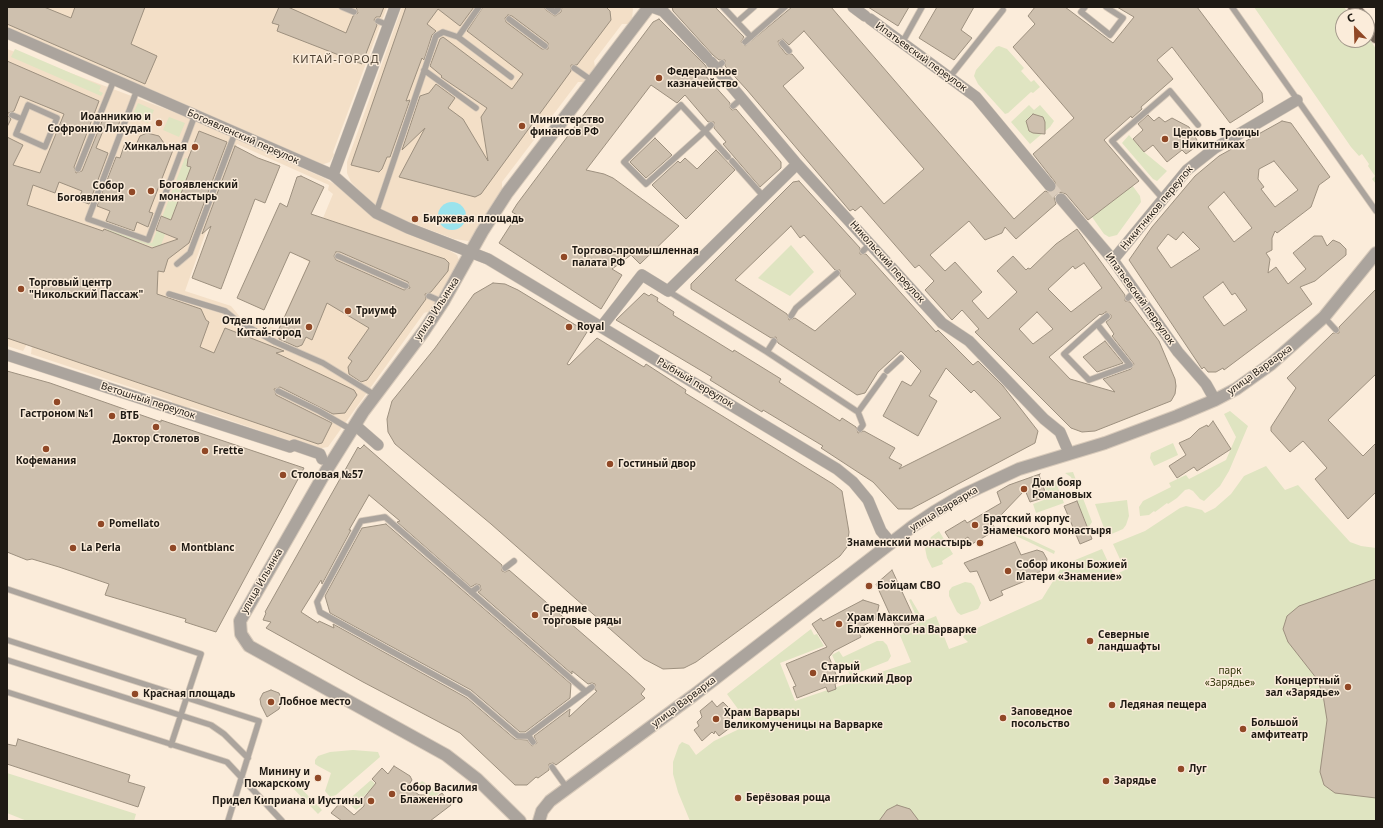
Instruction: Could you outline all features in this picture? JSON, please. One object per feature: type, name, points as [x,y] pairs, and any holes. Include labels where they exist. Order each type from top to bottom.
[{"type":"street","points":[[333,175],[383,23],[395,7]]},
{"type":"street","name":"улица Ильинка","points":[[520,821],[477,779],[446,755],[249,646],[241,634],[240,621],[327,460],[353,428],[424,331],[443,302],[507,193],[591,80],[649,7]]},
{"type":"street","name":"Никольский переулок","points":[[652,7],[663,11],[714,63],[737,102],[797,164],[866,247],[942,323],[969,341],[1044,419],[1060,432],[1069,453]]},
{"type":"street","name":"Ипатьевский переулок","points":[[853,7],[976,97],[1050,186]]},
{"type":"street","name":"Богоявленский переулок","points":[[7,33],[333,175],[376,213],[408,228],[471,252]]},
{"type":"street","name":"Никитников переулок","points":[[1113,260],[1187,170],[1215,148],[1297,100]]},
{"type":"street","points":[[602,326],[642,275],[668,291],[797,164]]},
{"type":"street","name":"Ипатьевский переулок","points":[[1061,199],[1113,260],[1131,295],[1206,384],[1215,400]]},
{"type":"street","name":"Рыбный переулок","points":[[471,252],[488,259],[839,466],[868,500],[881,531],[891,543]]},
{"type":"street","name":"улица Варварка","points":[[539,821],[546,806],[567,788],[694,695],[913,526],[961,496],[1019,469],[1105,443],[1215,400],[1236,389],[1270,364],[1324,317],[1376,253]]},
{"type":"street","name":"Ветошный переулок","points":[[7,355],[290,447],[292,452],[317,460],[327,460]]},
{"type":"street","points":[[353,428],[378,444]]},
{"type":"lane","points":[[458,37],[479,7]]},
{"type":"lane","points":[[548,7],[555,12],[558,9]]},
{"type":"lane","points":[[723,7],[751,37]]},
{"type":"lane","points":[[738,22],[754,7]]},
{"type":"lane","points":[[902,43],[922,7]]},
{"type":"lane","points":[[1085,7],[1081,12],[1110,35],[1123,18],[1106,7]]},
{"type":"lane","points":[[1232,7],[1376,211]]},
{"type":"lane","points":[[344,8],[354,12]]},
{"type":"lane","points":[[745,42],[767,26],[780,8]]},
{"type":"lane","points":[[949,78],[1003,10]]},
{"type":"lane","points":[[509,19],[545,46]]},
{"type":"lane","points":[[376,213],[436,36],[442,32],[458,37],[511,78]]},
{"type":"lane","points":[[782,43],[789,51]]},
{"type":"lane","points":[[574,68],[591,80]]},
{"type":"lane","points":[[424,70],[476,108]]},
{"type":"lane","points":[[78,169],[114,80]]},
{"type":"lane","points":[[137,90],[88,219],[148,240],[195,115]]},
{"type":"lane","points":[[1163,199],[1112,141],[1170,91],[1198,125]]},
{"type":"lane","points":[[28,105],[57,118],[45,147],[16,134],[22,119],[28,105]]},
{"type":"lane","points":[[711,125],[705,131],[646,184],[624,162],[681,105],[705,131],[764,197]]},
{"type":"lane","points":[[12,115],[22,119]]},
{"type":"lane","points":[[177,264],[190,253],[235,133]]},
{"type":"lane","points":[[338,256],[406,286]]},
{"type":"lane","points":[[791,316],[796,308],[837,272]]},
{"type":"lane","points":[[668,291],[767,352],[858,412],[863,425],[860,429]]},
{"type":"lane","points":[[168,294],[225,311],[236,320],[275,342],[323,363],[376,395]]},
{"type":"lane","points":[[429,296],[443,302]]},
{"type":"lane","points":[[1097,324],[1126,357],[1130,365],[1090,380],[1064,354],[1097,324],[1107,316]]},
{"type":"lane","points":[[1324,317],[1336,330]]},
{"type":"lane","points":[[767,352],[774,341]]},
{"type":"lane","points":[[858,412],[885,374],[901,358]]},
{"type":"lane","points":[[278,391],[353,428]]},
{"type":"lane","points":[[584,694],[584,690],[385,517],[362,521],[317,602],[320,612],[469,694],[518,736],[528,735],[584,694],[592,687]]},
{"type":"lane","points":[[505,568],[514,561]]},
{"type":"lane","points":[[471,592],[477,588]]},
{"type":"lane","points":[[7,589],[202,654],[172,745]]},
{"type":"lane","points":[[7,640],[259,721],[228,821]]},
{"type":"lane","points":[[7,660],[212,725],[224,734],[248,758]]},
{"type":"lane","points":[[7,692],[227,762],[282,821]]},
{"type":"lane","points":[[528,735],[533,742]]},
{"type":"lane","points":[[552,767],[567,788]]},
{"type":"shaded area","points":[[7,7],[387,7],[333,152],[334,155],[330,162],[321,165],[7,28]]},
{"type":"shaded area","points":[[402,7],[632,7],[633,9],[632,18],[628,24],[622,24],[594,61],[595,67],[583,82],[578,82],[502,182],[502,189],[471,240],[468,241],[454,239],[388,214],[372,204],[351,182],[347,173],[347,162]]},
{"type":"shaded area","points":[[7,49],[195,120],[324,178],[457,255],[459,260],[430,311],[424,313],[328,447],[315,449],[276,436],[274,439],[263,436],[264,432],[191,407],[188,409],[172,404],[172,401],[31,354],[32,346],[27,344],[23,351],[7,346]],"holes":[[[237,144],[329,185],[328,190],[333,194],[323,218],[312,231],[303,259],[309,262],[278,329],[241,318],[231,306],[185,291]]]},
{"type":"green space","points":[[1254,7],[1344,7],[1345,8],[1335,8],[1335,48],[1375,47],[1376,184],[1372,179],[1375,176],[1368,166],[1369,164],[1362,154],[1359,156],[1351,147]]},
{"type":"green space","points":[[999,46],[1007,49],[1024,68],[1021,71],[1031,82],[1034,80],[1040,87],[1033,93],[1031,92],[1005,114],[978,84],[974,76],[976,70],[996,47]]},
{"type":"green space","points":[[15,49],[101,86],[99,91],[103,93],[101,96],[11,57]]},
{"type":"green space","points":[[138,103],[154,110],[148,123],[132,116]]},
{"type":"green space","points":[[1029,105],[1034,110],[1040,105],[1054,121],[1050,127],[1030,144],[1011,122]]},
{"type":"green space","points":[[169,117],[185,123],[179,137],[163,130]]},
{"type":"green space","points":[[1129,135],[1144,152],[1167,171],[1157,181],[1153,179],[1122,143]]},
{"type":"green space","points":[[185,158],[189,159],[191,167],[161,245],[154,247],[106,231],[107,228],[152,243]]},
{"type":"green space","points":[[1132,185],[1140,196],[1141,202],[1117,235],[1109,237],[1104,234],[1092,217]]},
{"type":"green space","points":[[791,245],[814,272],[790,296],[758,278]]},
{"type":"green space","points":[[1230,411],[1248,426],[1229,471],[1220,486],[1204,501],[1200,499],[1193,491],[1189,489],[1185,490],[1177,498],[1155,512],[1154,511],[1149,515],[1140,516],[1139,507],[1143,501],[1171,487],[1169,483],[1186,475],[1189,479],[1226,460],[1236,437],[1224,414]]},
{"type":"green space","points":[[1173,443],[1178,455],[1154,466],[1150,458],[1151,453]]},
{"type":"green space","name":"парк «Зарядье»","points":[[1266,466],[1285,490],[1298,485],[1350,542],[1361,546],[1376,548],[1376,821],[690,821],[678,792],[673,774],[673,762],[679,745],[682,742],[689,745],[696,755],[714,741],[754,722],[746,720],[727,694],[811,629],[814,635],[817,634],[824,646],[780,663],[795,701],[911,662],[899,633],[919,623],[909,600],[911,599],[924,621],[936,616],[949,649],[968,642],[963,637],[966,633],[1042,599],[1063,565],[1102,549],[1114,575],[1125,570],[1113,544],[1145,531],[1180,508],[1186,506],[1202,510],[1205,513],[1215,508],[1231,494],[1244,476]]},
{"type":"green space","points":[[1073,472],[1092,522],[1088,528],[1077,501],[1079,500],[1071,477],[1065,473]]},
{"type":"green space","points":[[1052,479],[1055,480],[1064,503],[1036,513],[1033,504],[1049,498],[1043,482]]},
{"type":"green space","points":[[1127,500],[1129,516],[1126,525],[1123,529],[1107,536],[1095,504]]},
{"type":"green space","points":[[1008,525],[1019,534],[1055,551],[1054,554],[1012,534],[1005,528]]},
{"type":"green space","points":[[939,531],[953,554],[942,561],[943,564],[932,568],[927,558],[925,548],[931,537]]},
{"type":"green space","points":[[965,582],[971,583],[974,586],[981,603],[978,609],[961,615],[957,612],[949,596],[949,591],[952,587]]},
{"type":"green space","points":[[877,641],[883,641],[887,645],[891,656],[888,661],[850,676],[845,663],[837,666],[832,655],[839,651],[843,657]]},
{"type":"green space","points":[[353,750],[378,752],[380,757],[336,795],[330,797],[325,791],[331,773],[315,764],[315,760],[318,756],[330,752]]},
{"type":"green space","points":[[7,773],[136,814],[134,821],[27,821],[7,813]]},
{"type":"green space","points":[[290,777],[322,810],[318,814],[287,782]]},
{"type":"green space","points":[[371,780],[378,786],[373,792],[368,792],[362,798],[363,805],[356,810],[347,801]]},
{"type":"green space","points":[[422,781],[440,792],[433,799],[426,793],[421,792],[416,787]]},
{"type":"water","points":[[452,202],[462,206],[466,216],[462,226],[452,230],[442,226],[438,216],[442,206]]},
{"type":"building","points":[[7,7],[44,7],[71,18],[75,7],[145,7],[131,44],[157,56],[145,84],[7,24]]},
{"type":"building","points":[[279,7],[288,7],[346,33],[353,16],[358,13],[356,7],[384,7],[380,17],[376,17],[374,20],[377,25],[362,64],[277,31],[279,25],[272,23]]},
{"type":"building","points":[[406,7],[474,7],[460,26],[438,9],[427,24],[436,31],[432,35],[424,60],[422,58],[406,101],[410,100],[390,157],[387,157],[382,169],[379,172],[351,165]]},
{"type":"building","points":[[483,7],[544,7],[555,16],[561,12],[562,7],[606,7],[610,11],[611,20],[577,65],[571,65],[571,71],[481,194],[475,197],[399,177],[425,128],[402,150],[420,96],[429,93],[436,84],[455,98],[448,108],[463,119],[488,161],[481,117],[487,108],[441,77],[442,76],[430,66],[440,39],[443,37],[512,89],[523,74],[467,31]],"holes":[[[508,15],[512,16],[548,43],[548,49],[542,49],[506,22],[505,18]]]},
{"type":"building","points":[[672,7],[715,7],[744,37],[741,42],[745,46],[792,7],[831,7],[1014,219],[1045,191],[1051,193],[1056,189],[1055,182],[1033,154],[1074,118],[1013,47],[1035,24],[1028,16],[1035,7],[1065,7],[1113,43],[1134,17],[1117,7],[1197,7],[1262,93],[1263,102],[1230,123],[1172,47],[1157,60],[1173,79],[1141,107],[1142,109],[1132,118],[1131,116],[1104,140],[1139,181],[1088,220],[1066,194],[1059,192],[1054,197],[1056,204],[1016,239],[1005,227],[1002,233],[985,240],[969,221],[930,255],[945,271],[955,262],[982,292],[972,301],[988,319],[1017,292],[997,271],[1013,256],[1026,270],[1028,268],[1030,269],[1056,244],[1077,229],[1125,295],[1125,301],[1130,302],[1159,341],[1175,379],[1175,394],[1171,401],[1095,431],[1082,432],[1071,428],[975,332],[979,329],[962,310],[952,320],[925,290],[934,281],[919,265],[915,268],[861,206],[855,211],[853,209],[850,211],[725,66],[725,60],[719,60],[713,55],[673,11]],"holes":[[[804,31],[924,169],[884,204],[783,86],[804,68],[792,54],[786,54],[779,45],[778,41],[783,39],[789,45]],[[1084,263],[1102,288],[1071,312],[1048,289],[1073,266],[1075,269]],[[1037,312],[1053,329],[1033,344],[1019,329]],[[1106,312],[1111,315],[1111,318],[1106,322],[1114,334],[1112,336],[1134,364],[1131,369],[1103,379],[1115,392],[1070,379],[1049,357],[1100,314],[1101,315]]]},
{"type":"building","points":[[868,7],[909,7],[898,26]]},
{"type":"building","points":[[937,7],[974,7],[961,30],[972,38],[954,60],[919,38]]},
{"type":"building","points":[[659,19],[705,65],[707,68],[703,73],[730,103],[730,108],[732,110],[736,109],[781,162],[781,168],[760,187],[723,144],[726,142],[714,128],[714,122],[708,122],[685,95],[677,103],[651,85],[586,170],[604,174],[613,178],[679,226],[640,264],[631,255],[612,269],[622,275],[601,309],[499,243],[517,215],[512,212],[517,204],[653,22]]},
{"type":"building","points":[[7,61],[99,101],[74,167],[76,173],[82,171],[105,114],[120,120],[117,131],[105,126],[96,148],[108,153],[89,204],[78,200],[82,191],[59,182],[55,193],[33,185],[27,205],[103,231],[104,229],[152,248],[178,239],[156,230],[161,216],[171,220],[191,167],[187,166],[188,159],[199,131],[227,142],[189,243],[168,259],[164,272],[158,271],[157,294],[201,309],[206,320],[209,322],[200,347],[214,353],[225,328],[284,351],[276,353],[354,390],[357,395],[345,413],[333,414],[280,387],[274,389],[276,395],[332,423],[322,443],[318,444],[7,338],[7,137],[23,145],[13,165],[40,173],[64,114],[20,96],[14,111],[8,113],[8,116],[11,119],[7,127]]},
{"type":"building","points":[[1033,114],[1043,117],[1045,122],[1045,134],[1033,133],[1029,131],[1026,121]]},
{"type":"building","name":"Церковь Троицы в Никитниках","points":[[1148,115],[1154,121],[1159,117],[1165,122],[1172,118],[1189,127],[1197,140],[1197,146],[1186,154],[1182,150],[1167,162],[1153,145],[1144,152],[1133,139],[1143,130],[1138,124]]},
{"type":"building","points":[[1282,121],[1291,123],[1330,177],[1319,185],[1311,207],[1277,233],[1275,231],[1272,238],[1272,250],[1266,253],[1270,259],[1268,273],[1276,267],[1288,284],[1306,269],[1293,253],[1314,236],[1322,236],[1327,246],[1333,240],[1340,243],[1346,249],[1346,255],[1315,281],[1300,287],[1312,304],[1224,370],[1223,368],[1216,372],[1208,372],[1204,367],[1202,369],[1129,260],[1152,227],[1195,176],[1219,156]],"holes":[[[1274,161],[1298,190],[1275,207],[1261,189],[1264,187],[1258,179],[1259,169]],[[1224,192],[1252,228],[1234,242],[1208,207]],[[1183,232],[1200,249],[1171,268],[1157,248],[1168,234],[1176,240]],[[1223,282],[1232,295],[1235,293],[1247,310],[1224,326],[1203,297]]]},
{"type":"building","name":"Собор Богоявления","points":[[147,133],[159,136],[166,146],[173,150],[149,212],[153,213],[148,227],[137,222],[134,231],[106,221],[110,211],[97,206],[116,157],[120,158],[125,143],[135,147],[140,136]]},
{"type":"building","points":[[655,138],[672,155],[646,178],[630,162]]},
{"type":"building","points":[[235,146],[258,158],[280,166],[265,203],[255,199],[221,289],[192,278],[211,226],[202,234]]},
{"type":"building","points":[[716,150],[735,170],[686,219],[652,185],[678,161],[680,163],[685,158],[697,169]]},
{"type":"building","points":[[301,176],[324,187],[311,214],[445,259],[449,263],[448,271],[431,292],[425,294],[426,299],[367,380],[361,382],[349,374],[348,367],[352,361],[348,358],[369,328],[327,303],[312,340],[306,337],[302,345],[297,347],[279,339],[279,329],[310,261],[290,252],[264,310],[237,298],[280,203],[287,207],[297,177]],"holes":[[[336,252],[340,252],[408,282],[410,288],[404,290],[336,260],[334,256]]]},
{"type":"building","points":[[799,181],[860,248],[860,254],[866,254],[936,332],[938,330],[973,365],[978,361],[1003,386],[1038,431],[1035,443],[911,509],[898,509],[873,482],[821,448],[823,446],[763,410],[762,412],[710,380],[712,377],[616,320],[644,293],[649,296],[651,294],[658,298],[657,301],[674,312],[673,315],[733,352],[734,350],[781,379],[779,382],[840,421],[842,418],[856,427],[858,433],[864,431],[895,448],[889,458],[902,465],[899,469],[1001,418],[974,390],[971,393],[946,368],[929,396],[937,401],[918,436],[883,416],[902,381],[911,386],[921,371],[901,351],[878,372],[865,393],[857,395],[778,343],[776,337],[771,338],[691,289],[691,284],[793,182]],"holes":[[[791,226],[800,238],[804,235],[835,270],[840,270],[840,276],[856,294],[815,331],[795,318],[789,320],[787,314],[735,280]]]},
{"type":"building","name":"Гостиный двор","points":[[493,283],[505,284],[518,290],[587,332],[567,364],[569,365],[597,338],[644,367],[646,364],[686,390],[685,393],[833,484],[842,491],[849,532],[847,547],[840,556],[696,662],[684,668],[663,669],[644,659],[491,524],[395,444],[388,432],[387,419],[392,401],[435,348],[474,294]]},
{"type":"building","points":[[1376,289],[1376,374],[1328,420],[1363,456],[1376,443],[1376,492],[1348,519],[1315,479],[1327,468],[1303,441],[1290,452],[1271,431],[1271,427],[1296,388],[1287,378],[1333,333],[1339,333],[1339,327]]},
{"type":"building","points":[[1105,341],[1123,363],[1097,372],[1083,357]]},
{"type":"building","points":[[7,371],[50,383],[161,422],[161,420],[304,468],[216,632],[185,622],[186,619],[105,595],[109,584],[32,559],[27,560],[7,552]]},
{"type":"building","points":[[1213,421],[1231,449],[1197,471],[1194,467],[1177,478],[1169,466],[1186,455],[1179,443],[1190,438],[1199,429],[1207,425],[1208,427]]},
{"type":"building","name":"Средние торговые ряды","points":[[364,445],[502,565],[502,571],[505,572],[509,570],[630,675],[645,689],[641,694],[645,698],[556,765],[553,763],[549,764],[549,770],[538,778],[536,777],[527,785],[515,785],[460,733],[363,682],[266,628],[271,622],[263,620],[266,613],[265,612],[358,447],[360,449]],"holes":[[[369,495],[400,521],[397,522],[471,587],[476,584],[480,585],[481,590],[478,592],[572,674],[572,671],[588,684],[595,684],[595,690],[597,691],[569,717],[570,709],[534,736],[537,743],[532,746],[527,740],[515,739],[467,698],[333,624],[334,628],[319,621],[318,623],[301,612],[321,580],[322,584],[351,530],[349,530]]]},
{"type":"building","points":[[1040,474],[1039,475],[1047,497],[1030,502],[1025,490],[1001,515],[1002,517],[991,522],[996,530],[972,544],[968,537],[954,546],[945,532],[965,520],[967,523],[1001,503],[997,492],[1009,485]]},
{"type":"building","points":[[1077,501],[1092,539],[1080,544],[1064,506]]},
{"type":"building","points":[[386,524],[571,684],[570,698],[525,732],[520,732],[471,690],[330,613],[325,596],[362,528]]},
{"type":"building","name":"Собор иконы Божией Матери «Знамение»","points":[[1015,542],[1021,555],[1037,550],[1043,552],[1047,559],[1046,566],[1042,571],[1024,578],[1025,581],[1001,591],[1003,595],[990,601],[977,571],[970,572],[964,563]]},
{"type":"building","points":[[892,570],[916,622],[897,630],[876,584]]},
{"type":"building","name":"Концертный зал «Зарядье»","points":[[1376,579],[1376,798],[1335,793],[1324,785],[1320,772],[1327,720],[1323,695],[1317,679],[1288,642],[1283,629],[1287,616],[1299,606]]},
{"type":"building","points":[[863,600],[879,605],[876,619],[857,629],[861,637],[834,651],[829,657],[839,682],[835,684],[836,689],[828,692],[826,687],[797,698],[793,687],[796,686],[786,664],[827,647],[812,624],[821,618],[823,621]]},
{"type":"building","name":"Лобное место","points":[[271,690],[279,693],[282,701],[279,709],[267,717],[261,705],[260,699],[263,693]]},
{"type":"building","name":"Храм Варвары Великомученицы на Варварке","points":[[712,701],[717,707],[723,702],[733,712],[734,716],[728,721],[731,727],[719,736],[715,731],[714,734],[712,732],[702,741],[694,730],[699,726],[697,722],[702,717],[700,711]]},
{"type":"building","points":[[18,739],[130,775],[128,782],[145,787],[138,807],[7,764],[7,744],[16,746]]},
{"type":"building","name":"Собор Василия Блаженного","points":[[394,766],[410,776],[412,780],[408,786],[419,795],[425,795],[430,802],[442,793],[451,805],[430,821],[342,821],[331,813],[340,803],[354,815],[364,806],[363,799],[376,783],[372,779],[382,768],[388,774]]},
{"type":"building","points":[[897,805],[910,809],[919,821],[879,821],[887,810]]},
{"type":"tunnel","points":[[1050,186],[1061,199]]},
{"type":"place","name":"Федеральное казначейство","points":[[659,78]]},
{"type":"place","name":"Иоанникию и Софронию Лихудам","points":[[159,123]]},
{"type":"place","name":"Министерство финансов РФ","points":[[522,126]]},
{"type":"place","name":"Церковь Троицы в Никитниках","points":[[1165,139]]},
{"type":"place","name":"Хинкальная","points":[[195,147]]},
{"type":"place","name":"Богоявленский монастырь","points":[[151,191]]},
{"type":"place","name":"Собор Богоявления","points":[[132,192]]},
{"type":"place","name":"Биржевая площадь","points":[[415,219]]},
{"type":"place","name":"Торгово-промышленная палата РФ","points":[[564,257]]},
{"type":"place","name":"Торговый центр \"Никольский Пассаж\"","points":[[21,289]]},
{"type":"place","name":"Триумф","points":[[348,311]]},
{"type":"place","name":"Отдел полиции Китай-город","points":[[309,327]]},
{"type":"place","name":"Royal","points":[[569,327]]},
{"type":"place","name":"Гастроном №1","points":[[57,402]]},
{"type":"place","name":"ВТБ","points":[[112,416]]},
{"type":"place","name":"Доктор Столетов","points":[[156,427]]},
{"type":"place","name":"Кофемания","points":[[46,449]]},
{"type":"place","name":"Frette","points":[[205,451]]},
{"type":"place","name":"Гостиный двор","points":[[610,464]]},
{"type":"place","name":"Столовая №57","points":[[283,475]]},
{"type":"place","name":"Дом бояр Романовых","points":[[1024,489]]},
{"type":"place","name":"Pomellato","points":[[101,524]]},
{"type":"place","name":"Братский корпус Знаменского монастыря","points":[[975,525]]},
{"type":"place","name":"Знаменский монастырь","points":[[980,543]]},
{"type":"place","name":"La Perla","points":[[73,548]]},
{"type":"place","name":"Montblanc","points":[[173,548]]},
{"type":"place","name":"Собор иконы Божией Матери «Знамение»","points":[[1008,571]]},
{"type":"place","name":"Бойцам СВО","points":[[869,586]]},
{"type":"place","name":"Средние торговые ряды","points":[[535,615]]},
{"type":"place","name":"Храм Максима Блаженного на Варварке","points":[[839,624]]},
{"type":"place","name":"Северные ландшафты","points":[[1090,641]]},
{"type":"place","name":"Старый Английский Двор","points":[[813,673]]},
{"type":"place","name":"Концертный зал «Зарядье»","points":[[1348,687]]},
{"type":"place","name":"Красная площадь","points":[[135,694]]},
{"type":"place","name":"Лобное место","points":[[271,702]]},
{"type":"place","name":"Ледяная пещера","points":[[1112,705]]},
{"type":"place","name":"Заповедное посольство","points":[[1003,718]]},
{"type":"place","name":"Храм Варвары Великомученицы на Варварке","points":[[716,719]]},
{"type":"place","name":"Большой амфитеатр","points":[[1243,729]]},
{"type":"place","name":"Луг","points":[[1181,769]]},
{"type":"place","name":"Минину и Пожарскому","points":[[318,778]]},
{"type":"place","name":"Зарядье","points":[[1106,781]]},
{"type":"place","name":"Собор Василия Блаженного","points":[[392,794]]},
{"type":"place","name":"Берёзовая роща","points":[[738,798]]},
{"type":"place","name":"Придел Киприана и Иустины","points":[[371,801]]},
{"type":"district","name":"КИТАЙ-ГОРОД","points":[[336,60]]}]
